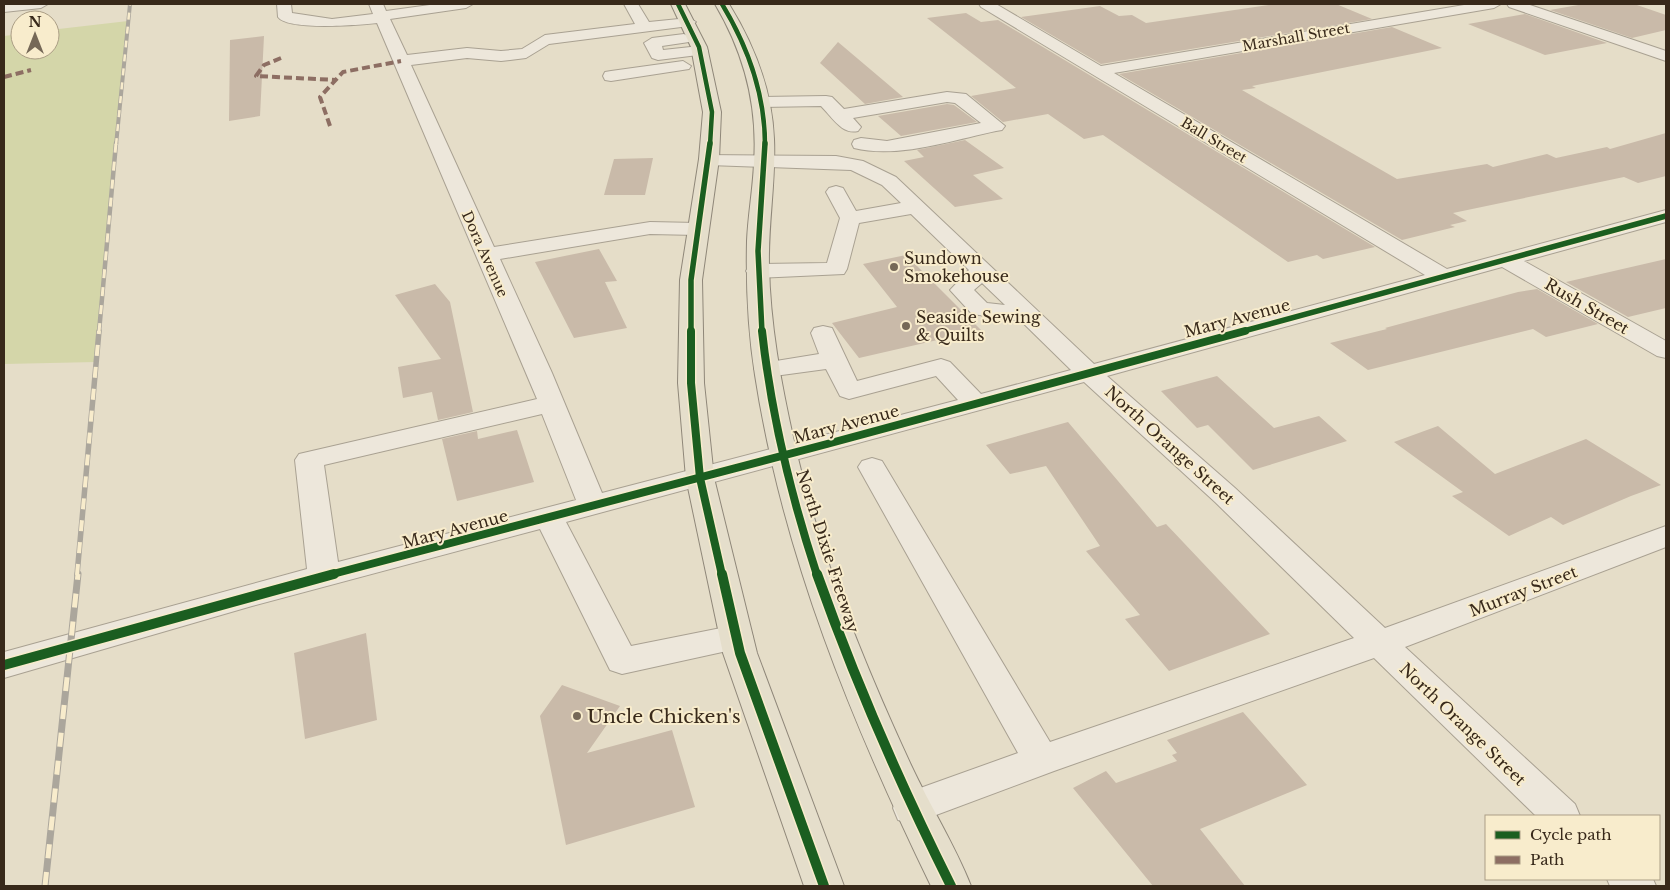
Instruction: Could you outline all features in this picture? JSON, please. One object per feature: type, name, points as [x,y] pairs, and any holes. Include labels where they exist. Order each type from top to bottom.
[{"type":"main road","points":[[678,4],[689,22],[700,51],[712,112],[709,159],[697,229],[691,280],[690,375],[700,478],[736,637],[774,752],[824,886]]},
{"type":"main road","name":"North Dixie Freeway","points":[[722,4],[751,58],[762,102],[764,160],[758,271],[767,369],[784,455],[804,530],[828,606],[912,808],[951,886]]},
{"type":"street","points":[[4,8],[41,4]]},
{"type":"street","points":[[284,4],[285,18],[332,23],[380,12],[466,4]]},
{"type":"street","points":[[631,4],[645,28]]},
{"type":"street","name":"Ball Street","points":[[986,4],[1443,276]]},
{"type":"street","name":"Marshall Street","points":[[1098,71],[1494,4]]},
{"type":"street","points":[[1514,4],[1666,56]]},
{"type":"street","name":"Dora Avenue","points":[[380,12],[551,404],[593,506]]},
{"type":"street","points":[[401,61],[467,53],[501,56],[526,52],[545,40],[689,22]]},
{"type":"street","points":[[461,38],[467,53]]},
{"type":"street","points":[[610,76],[700,51]]},
{"type":"street","points":[[762,102],[826,101],[855,96]]},
{"type":"street","points":[[840,115],[947,97],[960,98],[996,126],[887,147],[861,144]]},
{"type":"street","points":[[826,101],[865,140],[845,163]]},
{"type":"street","points":[[709,159],[845,163],[872,171],[889,181],[916,207]]},
{"type":"street","points":[[758,271],[836,269],[850,218],[836,192]]},
{"type":"street","points":[[850,218],[916,207]]},
{"type":"street","name":"North Orange Street","points":[[916,207],[982,270],[961,290],[980,309],[1029,315],[1225,495],[1560,815]]},
{"type":"street","name":"Mary Avenue","points":[[4,665],[1443,276],[1507,261],[1666,216]]},
{"type":"street","points":[[485,256],[650,228],[697,229]]},
{"type":"street","name":"Rush Street","points":[[1507,261],[1666,351]]},
{"type":"street","points":[[823,333],[849,391],[942,367],[975,403]]},
{"type":"street","points":[[767,369],[834,360]]},
{"type":"street","points":[[324,577],[309,460],[551,404]]},
{"type":"street","points":[[872,467],[1041,760]]},
{"type":"street","points":[[549,518],[622,661],[736,637]]},
{"type":"street","name":"Murray Street","points":[[912,808],[1041,760],[1380,644],[1544,584],[1666,536]]},
{"type":"green space","points":[[128,21],[96,362],[4,364],[4,36],[10,35],[10,60],[60,60],[60,29]]},
{"type":"building","points":[[1276,4],[1336,4],[1372,19],[1101,64],[1021,17],[1100,6],[1119,16],[1132,15],[1146,23]]},
{"type":"building","points":[[1584,4],[1634,4],[1666,15],[1666,30],[1632,38],[1550,10]]},
{"type":"building","points":[[966,13],[981,22],[998,20],[1375,247],[1323,259],[1317,255],[1288,262],[1103,135],[1084,139],[1048,114],[1003,122],[971,96],[1016,88],[927,18]]},
{"type":"building","points":[[1525,14],[1607,43],[1545,55],[1468,24]]},
{"type":"building","points":[[1392,27],[1442,48],[1252,86],[1256,88],[1242,90],[1397,179],[1487,164],[1493,167],[1547,154],[1556,158],[1607,147],[1610,149],[1666,133],[1666,176],[1638,183],[1624,177],[1453,213],[1467,221],[1450,225],[1455,227],[1402,240],[1119,74]]},
{"type":"building","points":[[264,36],[260,116],[229,121],[230,40]]},
{"type":"building","points":[[838,42],[903,97],[865,104],[820,63]]},
{"type":"building","points":[[947,104],[954,105],[977,122],[901,136],[878,116]]},
{"type":"building","points":[[965,140],[1004,168],[973,175],[1003,199],[955,207],[904,161],[924,157],[917,150]]},
{"type":"building","points":[[653,158],[645,195],[604,195],[614,159]]},
{"type":"building","points":[[599,249],[617,281],[605,282],[627,328],[574,338],[535,262]]},
{"type":"building","name":"Seaside Sewing & Quilts","points":[[906,255],[981,330],[859,358],[832,323],[897,307],[863,264]]},
{"type":"building","points":[[1666,259],[1666,308],[1628,317],[1566,282]]},
{"type":"building","points":[[435,284],[450,302],[473,412],[438,420],[432,392],[403,398],[398,367],[441,359],[395,295]]},
{"type":"building","points":[[1537,289],[1598,324],[1546,337],[1533,329],[1368,370],[1330,343],[1518,292]]},
{"type":"building","points":[[1217,376],[1274,428],[1319,416],[1347,441],[1253,470],[1208,425],[1197,428],[1161,391]]},
{"type":"building","points":[[1068,422],[1157,527],[1166,524],[1270,634],[1169,671],[1125,619],[1140,615],[1086,551],[1100,546],[1046,466],[1010,474],[986,445]]},
{"type":"building","points":[[1438,426],[1495,474],[1586,439],[1661,485],[1563,525],[1551,517],[1509,536],[1452,496],[1463,492],[1394,442]]},
{"type":"building","points":[[517,430],[534,482],[457,501],[442,439],[477,431],[478,439]]},
{"type":"building","points":[[366,633],[377,720],[305,739],[294,653]]},
{"type":"building","points":[[562,685],[620,706],[587,753],[672,730],[695,807],[566,845],[540,716]]},
{"type":"building","points":[[1243,712],[1307,785],[1200,829],[1245,886],[1153,886],[1073,788],[1106,771],[1116,783],[1177,761],[1172,755],[1177,753],[1167,740]]},
{"type":"railway","points":[[116,145],[130,4]]},
{"type":"railway","points":[[99,332],[116,143]]},
{"type":"railway","points":[[77,575],[99,331]]},
{"type":"railway","points":[[45,886],[78,574]]},
{"type":"marked path","points":[[281,58],[264,65],[256,76],[336,80]]},
{"type":"marked path","points":[[330,126],[320,97],[343,72],[401,61]]},
{"type":"marked path","points":[[4,77],[31,70]]},
{"type":"cycle path","points":[[678,4],[699,47],[712,112],[709,159],[691,280],[691,383],[700,478],[740,653],[824,886]]},
{"type":"cycle path","points":[[722,4],[743,41],[750,60],[761,100],[764,120],[764,163],[758,240],[760,313],[780,441],[796,507],[816,572],[865,702],[893,766],[951,886]]},
{"type":"cycle path","points":[[4,665],[252,595],[827,444],[1666,216]]},
{"type":"place","name":"Sundown Smokehouse","points":[[894,267]]},
{"type":"place","name":"Seaside Sewing & Quilts","points":[[906,326]]},
{"type":"place","name":"Uncle Chicken's","points":[[577,716]]}]
